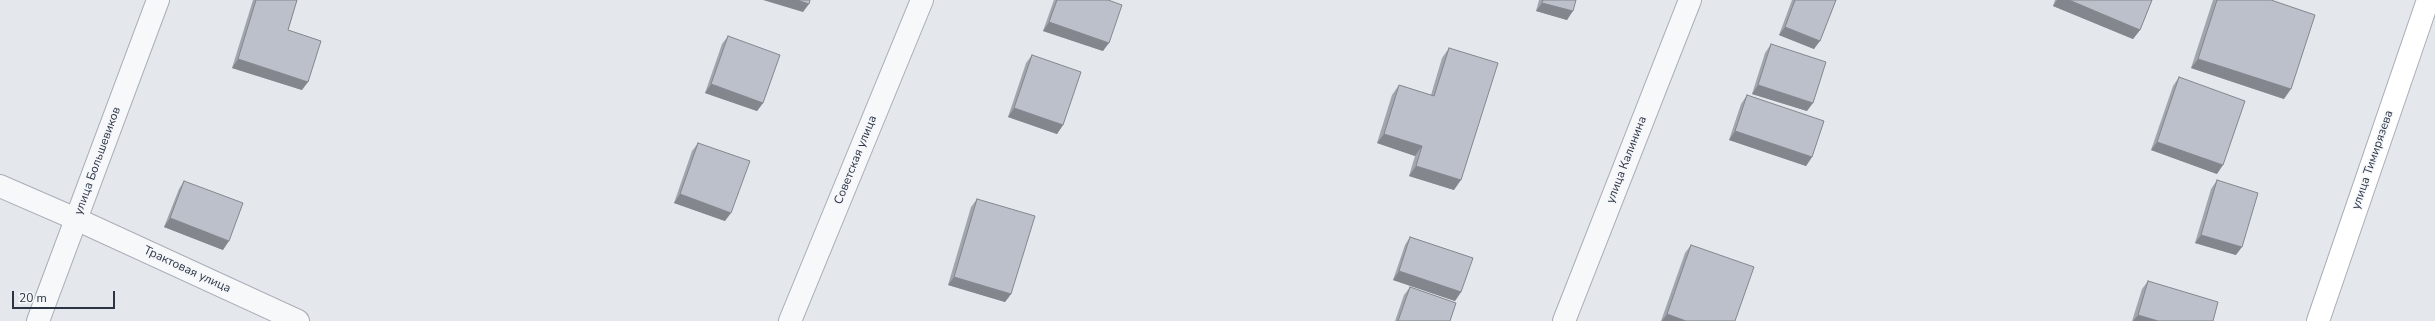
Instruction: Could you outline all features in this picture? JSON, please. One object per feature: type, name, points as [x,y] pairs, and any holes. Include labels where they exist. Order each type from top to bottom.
[{"type":"main road","name":"улица Тимирязева","points":[[2318,321],[2428,0]]},
{"type":"street","name":"улица Большевиков","points":[[38,321],[158,0]]},
{"type":"street","name":"Советская улица","points":[[790,321],[922,0]]},
{"type":"street","name":"улица Калинина","points":[[1564,321],[1690,0]]},
{"type":"street","name":"Трактовая улица","points":[[0,186],[76,219],[298,321]]},
{"type":"building","points":[[256,0],[297,0],[288,30],[321,41],[308,82],[238,59]]},
{"type":"building","points":[[797,0],[810,0],[809,4]]},
{"type":"building","points":[[1057,0],[1108,0],[1122,5],[1109,43],[1049,22]]},
{"type":"building","points":[[1543,0],[1576,0],[1573,11],[1542,3]]},
{"type":"building","points":[[1795,0],[1836,0],[1820,41],[1785,27]]},
{"type":"building","points":[[2069,0],[2152,0],[2140,30]]},
{"type":"building","points":[[2217,0],[2271,0],[2315,15],[2291,89],[2198,59]]},
{"type":"building","points":[[728,36],[780,55],[763,103],[711,84]]},
{"type":"building","points":[[1771,44],[1826,62],[1813,103],[1758,85]]},
{"type":"building","points":[[1449,48],[1498,63],[1461,180],[1416,166],[1422,146],[1384,134],[1399,85],[1434,96]]},
{"type":"building","points":[[1032,55],[1081,72],[1063,125],[1014,108]]},
{"type":"building","points":[[2179,77],[2245,101],[2223,165],[2157,142]]},
{"type":"building","points":[[1747,95],[1824,121],[1812,157],[1735,131]]},
{"type":"building","points":[[698,143],[750,161],[731,213],[680,194]]},
{"type":"building","points":[[2217,180],[2258,193],[2242,247],[2201,235]]},
{"type":"building","points":[[184,181],[243,203],[229,241],[170,218]]},
{"type":"building","points":[[977,199],[1035,216],[1011,294],[954,277]]},
{"type":"building","points":[[1410,237],[1473,258],[1461,292],[1399,271]]},
{"type":"building","points":[[1691,245],[1754,267],[1735,321],[1686,321],[1667,314]]},
{"type":"building","points":[[2148,281],[2218,302],[2213,321],[2158,321],[2138,315]]},
{"type":"building","points":[[1410,287],[1456,303],[1450,321],[1398,321]]}]
